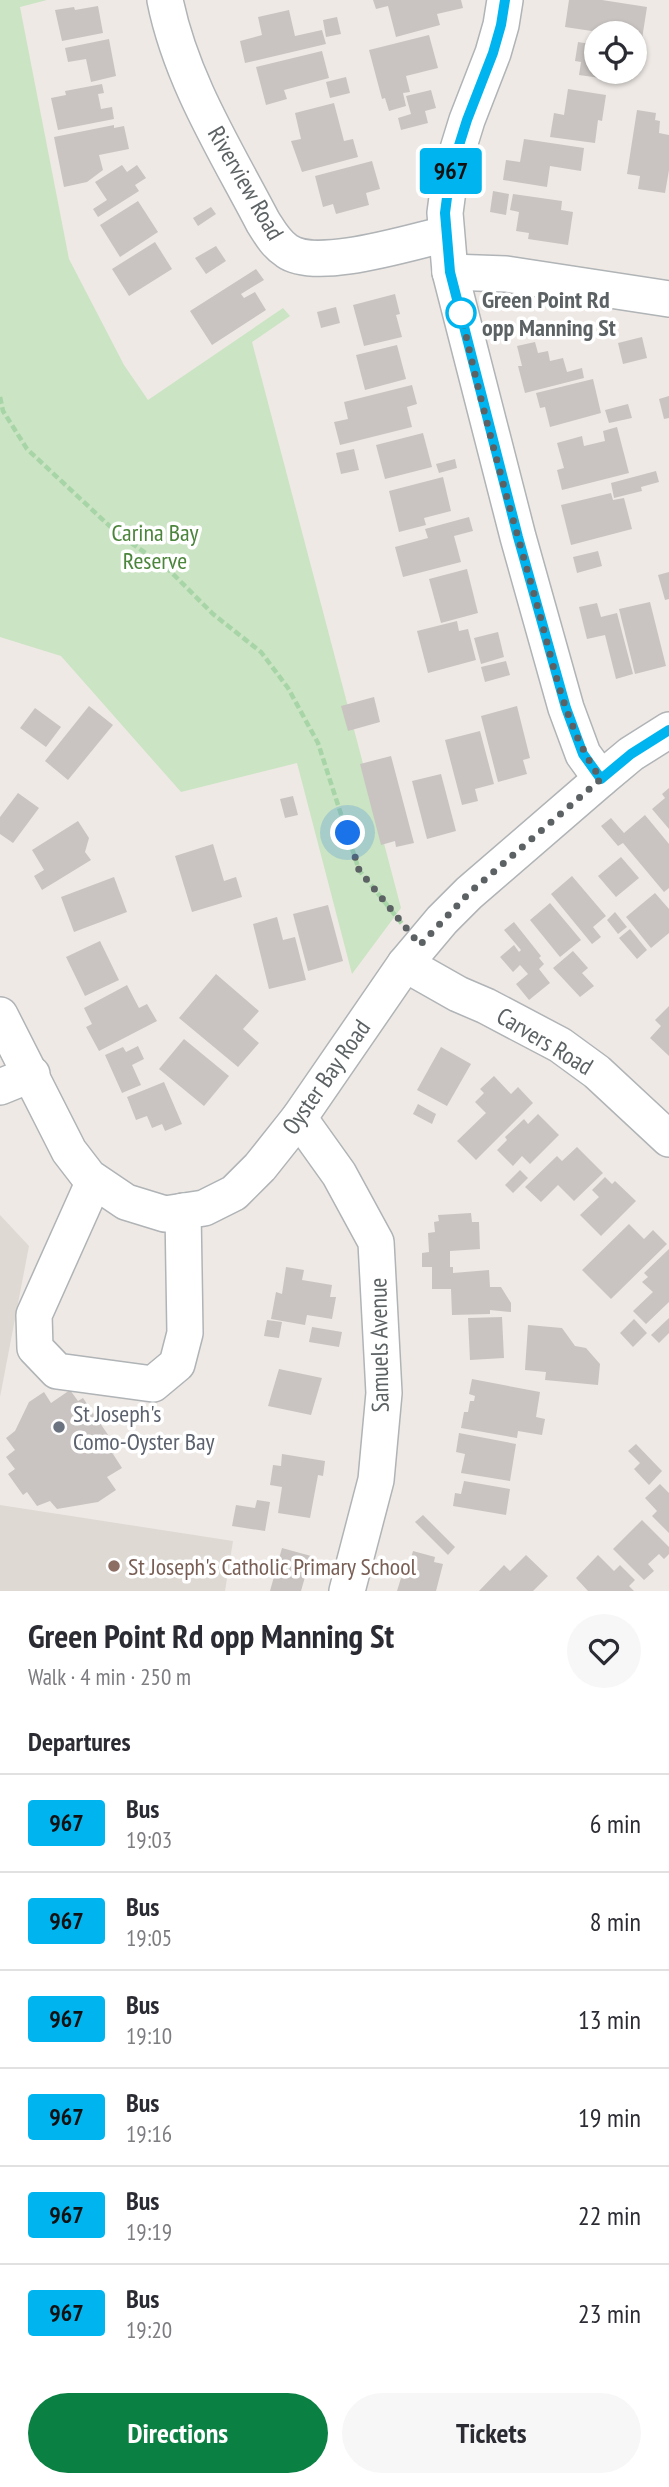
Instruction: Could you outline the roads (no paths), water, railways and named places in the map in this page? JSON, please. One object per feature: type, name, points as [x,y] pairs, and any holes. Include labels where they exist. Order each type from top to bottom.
[{"type":"street","name":"Riverview Road","points":[[165,0],[177,50],[196,93],[263,222],[274,239],[288,253],[307,259],[327,260],[446,234]]},
{"type":"street","points":[[505,0],[493,53],[455,156],[447,194],[446,234],[450,272],[518,537],[566,708],[583,754],[601,779]]},
{"type":"street","points":[[450,272],[506,274],[669,299]]},
{"type":"street","name":"Oyster Bay Road","points":[[0,1014],[69,1151],[89,1177],[126,1202],[165,1214],[204,1208],[234,1193],[260,1167],[299,1118],[413,955],[469,893],[631,754],[669,730]]},
{"type":"street","name":"Carvers Road","points":[[413,955],[458,994],[560,1045],[597,1072],[669,1139]]},
{"type":"street","points":[[0,1087],[32,1074]]},
{"type":"street","name":"Samuels Avenue","points":[[299,1118],[339,1174],[376,1242],[384,1393],[376,1480],[348,1591]]},
{"type":"street","points":[[94,1181],[34,1315],[34,1348],[57,1371],[153,1384],[177,1364],[185,1333],[183,1211]]},
{"type":"place","name":"Green Point Rd opp Manning St","points":[[461,313]]},
{"type":"place","name":"St Joseph's Como-Oyster Bay","points":[[59,1427]]},
{"type":"place","name":"St Joseph's Catholic Primary School","points":[[114,1566]]},
{"type":"park label","name":"Carina Bay Reserve","points":[[155,546]]}]
